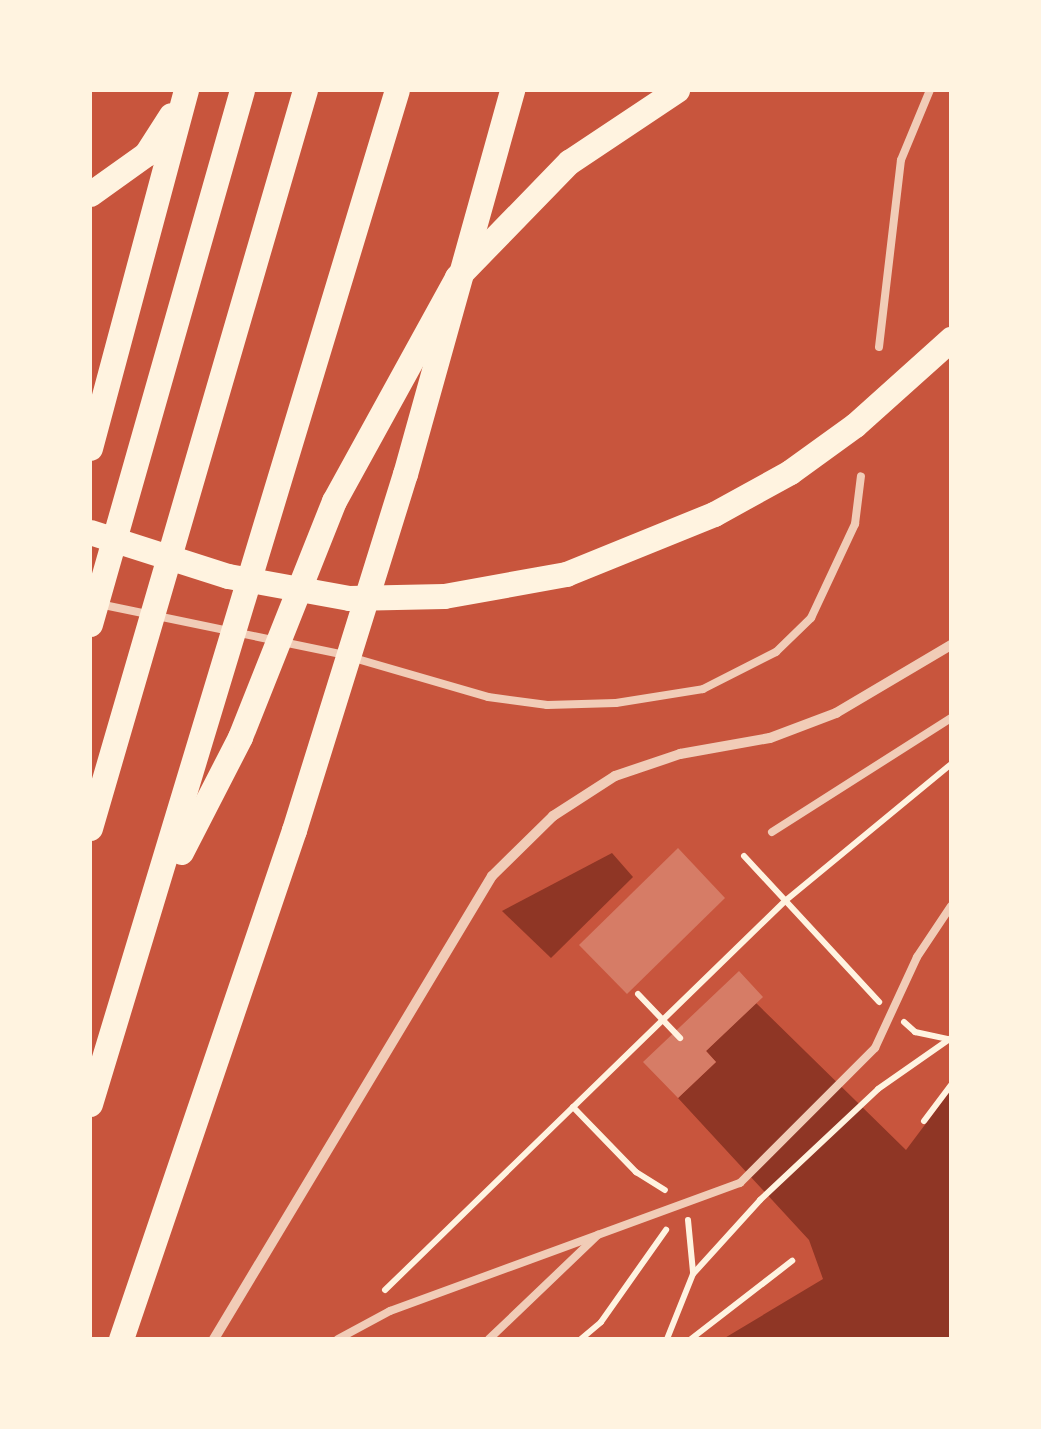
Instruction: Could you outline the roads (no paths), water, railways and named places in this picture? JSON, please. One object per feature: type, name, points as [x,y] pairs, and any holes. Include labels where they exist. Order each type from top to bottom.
[{"type":"highway","points":[[90,194],[146,154],[186,90]]},
{"type":"highway","points":[[90,448],[186,90]]},
{"type":"highway","points":[[90,624],[242,90]]},
{"type":"highway","points":[[90,828],[200,467],[305,90]]},
{"type":"highway","points":[[90,1104],[399,90]]},
{"type":"highway","points":[[122,1339],[294,830],[405,474],[512,90]]},
{"type":"highway","points":[[150,913],[240,737],[334,501],[457,277],[569,162],[677,90]]},
{"type":"highway","points":[[90,532],[228,576],[349,598],[444,596],[566,574],[714,514],[790,472],[855,425],[951,339]]},
{"type":"street","points":[[214,1339],[492,876],[553,816],[614,776],[680,754],[770,738],[836,712],[951,645]]},
{"type":"lane","points":[[878,346],[901,160],[930,90]]},
{"type":"lane","points":[[90,602],[340,654],[503,699],[616,703],[703,690],[776,652],[812,618],[855,524],[862,476]]},
{"type":"lane","points":[[772,832],[951,718]]},
{"type":"lane","points":[[338,1339],[390,1311],[740,1183],[858,1068],[951,906]]},
{"type":"lane","points":[[489,1339],[602,1232]]}]
